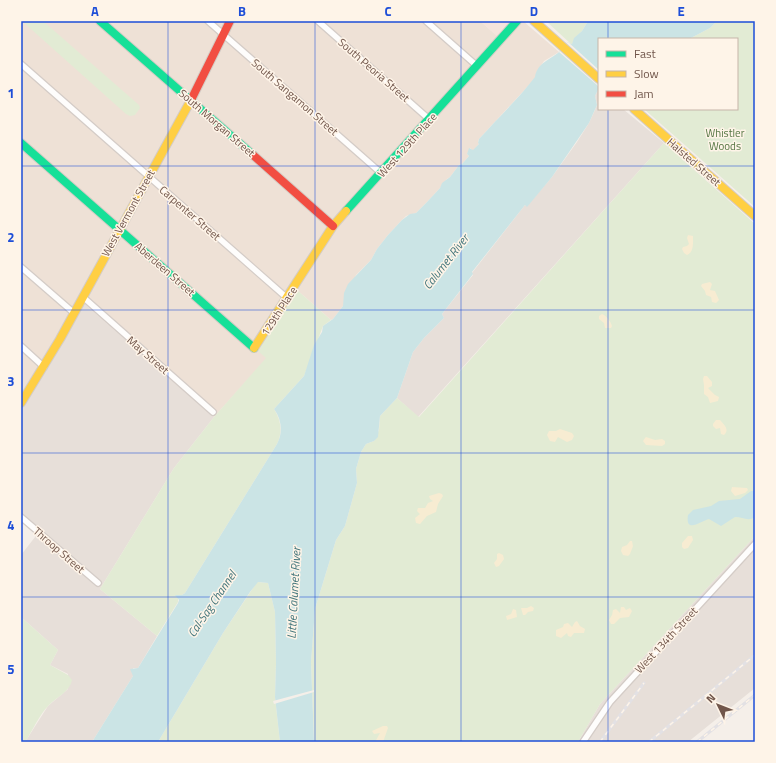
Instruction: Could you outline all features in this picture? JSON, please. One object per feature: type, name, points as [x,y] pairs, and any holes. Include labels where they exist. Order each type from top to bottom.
[{"type":"street","name":"South Morgan Street","points":[[100,21],[333,226]]},
{"type":"street","name":"South Sangamon Street","points":[[208,21],[381,173]]},
{"type":"street","name":"West Vermont Street","points":[[21,403],[44,367],[149,176],[230,21]]},
{"type":"street","name":"South Peoria Street","points":[[318,21],[430,120]]},
{"type":"street","points":[[426,21],[477,66]]},
{"type":"street","name":"West 129th Place","points":[[303,274],[333,226],[430,120],[517,21]]},
{"type":"street","points":[[534,21],[598,78]]},
{"type":"street","name":"Carpenter Street","points":[[21,64],[287,298]]},
{"type":"street","name":"Halsted Street","points":[[635,110],[755,216]]},
{"type":"street","name":"Aberdeen Street","points":[[21,143],[254,348]]},
{"type":"street","points":[[21,267],[74,313]]},
{"type":"street","name":"129th Place","points":[[254,348],[303,274]]},
{"type":"street","name":"May Street","points":[[82,297],[213,412]]},
{"type":"street","points":[[21,346],[44,367]]},
{"type":"street","name":"Throop Street","points":[[21,517],[98,583]]},
{"type":"street","name":"West 134th Street","points":[[583,742],[610,702],[755,544]]},
{"type":"shaded area","points":[[23,21],[480,21],[500,38],[516,21],[523,21],[559,52],[544,61],[536,73],[536,77],[479,139],[479,144],[473,151],[470,148],[467,154],[469,156],[462,164],[459,165],[427,202],[416,213],[406,216],[388,235],[377,249],[371,260],[356,275],[343,306],[333,319],[331,320],[297,290],[265,339],[260,344],[267,358],[214,417],[80,300],[21,402],[21,23]]},
{"type":"shaded area","points":[[480,21],[516,21],[500,39]]},
{"type":"shaded area","points":[[598,90],[598,110],[624,110],[664,143],[418,417],[397,398],[413,352],[424,338],[444,318],[442,314],[473,275],[472,273],[525,205],[527,206],[552,177],[577,142],[589,123],[597,105],[595,96]]},
{"type":"shaded area","points":[[80,300],[214,417],[174,468],[100,589],[157,636],[138,668],[133,668],[133,676],[92,742],[25,742],[48,706],[68,689],[68,674],[50,665],[58,650],[21,617],[21,555],[39,532],[21,515],[21,402]]},
{"type":"shaded area","points":[[755,536],[755,688],[688,742],[578,742],[600,704]]},
{"type":"green space","points":[[22,21],[43,21],[139,105],[140,108],[135,115],[130,116],[126,114]]},
{"type":"green space","points":[[546,21],[588,21],[571,44]]},
{"type":"green space","name":"Whistler Woods","points":[[717,21],[755,21],[755,207],[645,110],[738,110],[738,38],[691,38],[710,28]]},
{"type":"green space","points":[[664,143],[755,224],[755,536],[600,704],[578,742],[314,742],[311,662],[315,609],[336,540],[345,526],[357,483],[356,469],[361,452],[366,444],[374,441],[379,430],[380,416],[397,398],[419,417]]},
{"type":"green space","points":[[297,290],[331,320],[323,326],[304,376],[274,409],[278,417],[281,431],[277,444],[185,593],[178,595],[178,602],[157,636],[100,589],[174,468],[214,417],[266,358],[258,351],[261,348],[260,344],[265,339]]},
{"type":"green space","points":[[257,582],[268,583],[275,612],[275,697],[280,742],[158,742],[223,633]]},
{"type":"green space","points":[[21,617],[58,650],[50,665],[68,675],[72,680],[66,691],[45,709],[25,742],[21,742]]},
{"type":"sand","points":[[688,235],[693,236],[693,244],[691,252],[687,255],[682,249],[689,244],[687,238]]},
{"type":"sand","points":[[710,282],[712,284],[710,290],[715,291],[719,300],[716,303],[712,302],[711,297],[706,295],[701,286],[702,284]]},
{"type":"sand","points":[[602,314],[609,321],[612,326],[611,328],[605,328],[604,323],[599,319],[599,316]]},
{"type":"sand","points":[[704,376],[707,376],[712,382],[712,386],[708,388],[719,397],[718,401],[710,403],[708,397],[704,394]]},
{"type":"sand","points":[[716,420],[720,420],[726,427],[726,433],[724,435],[721,434],[720,428],[716,429],[713,426]]},
{"type":"sand","points":[[560,429],[572,433],[574,436],[572,440],[567,442],[558,437],[555,442],[550,441],[547,435],[549,431],[556,431]]},
{"type":"sand","points":[[646,437],[655,440],[662,439],[665,441],[665,444],[662,446],[646,445],[643,441]]},
{"type":"sand","points":[[732,487],[747,488],[748,490],[745,493],[735,496],[731,491]]},
{"type":"sand","points":[[439,493],[443,496],[438,504],[436,512],[427,516],[420,524],[416,523],[415,518],[420,514],[417,511],[418,508],[425,508],[428,503],[433,501],[429,496]]},
{"type":"sand","points":[[688,536],[692,536],[693,540],[688,548],[684,549],[682,547],[682,543]]},
{"type":"sand","points":[[630,541],[632,541],[633,546],[630,554],[628,556],[623,555],[621,551],[622,547],[627,545]]},
{"type":"sand","points":[[499,553],[503,555],[504,559],[499,566],[496,567],[494,563],[497,559],[497,554]]},
{"type":"sand","points":[[531,606],[534,608],[533,611],[523,615],[521,608]]},
{"type":"sand","points":[[621,607],[624,607],[626,610],[630,608],[632,611],[629,617],[620,618],[614,624],[611,624],[609,620],[613,610],[616,609],[620,613]]},
{"type":"sand","points":[[513,609],[516,610],[517,617],[507,620],[506,616],[511,614]]},
{"type":"sand","points":[[577,621],[580,626],[585,629],[584,633],[574,633],[571,637],[568,636],[567,633],[561,638],[556,636],[556,630],[563,627],[564,624],[568,623],[572,627]]},
{"type":"sand","points":[[383,726],[387,726],[388,728],[383,742],[375,742],[380,733],[374,734],[372,731]]},
{"type":"water","points":[[588,21],[717,21],[710,28],[691,38],[598,38],[598,90],[595,96],[597,105],[589,123],[552,177],[527,207],[525,205],[472,272],[473,274],[442,314],[444,318],[424,338],[413,352],[397,398],[380,416],[378,437],[374,441],[366,444],[361,452],[356,469],[357,483],[345,526],[336,540],[315,609],[311,662],[314,742],[280,742],[275,697],[275,612],[268,583],[258,582],[223,633],[158,742],[92,742],[133,676],[130,669],[138,668],[178,603],[179,600],[175,595],[182,595],[185,593],[277,444],[281,426],[277,413],[274,409],[304,376],[314,345],[322,332],[323,326],[333,319],[343,306],[344,293],[348,284],[371,260],[377,249],[402,220],[410,214],[416,213],[440,188],[442,183],[450,177],[459,165],[462,164],[469,156],[467,154],[469,148],[473,150],[479,144],[479,139],[515,101],[535,77],[538,68],[559,52],[568,42],[572,44],[574,38],[582,31]]},
{"type":"water","points":[[751,491],[755,491],[755,517],[748,519],[735,517],[721,526],[709,519],[694,525],[689,524],[688,515],[693,510],[711,506],[719,501],[740,499]]},
{"type":"pier","points":[[568,42],[598,69],[598,84],[597,85],[559,52]]},
{"type":"pier","points":[[314,690],[314,692],[274,704],[273,701]]},
{"type":"railway","points":[[649,742],[755,655]]},
{"type":"railway","points":[[600,742],[644,683]]},
{"type":"railway","points":[[697,742],[755,695]]},
{"type":"traffic: fast","points":[[100,21],[253,155]]},
{"type":"traffic: fast","points":[[346,211],[517,21]]},
{"type":"traffic: fast","points":[[21,143],[254,348]]},
{"type":"traffic: slow","points":[[534,21],[598,78]]},
{"type":"traffic: slow","points":[[21,403],[60,339],[191,100]]},
{"type":"traffic: slow","points":[[635,110],[755,216]]},
{"type":"traffic: slow","points":[[254,348],[333,226],[346,211]]},
{"type":"traffic: jam","points":[[191,100],[230,21]]},
{"type":"traffic: jam","points":[[253,155],[333,226]]},
{"type":"water label","name":"Calumet River","points":[[446,262]]},
{"type":"water label","name":"Little Calumet River","points":[[294,593]]},
{"type":"water label","name":"Cal-Sag Channel","points":[[212,604]]}]
